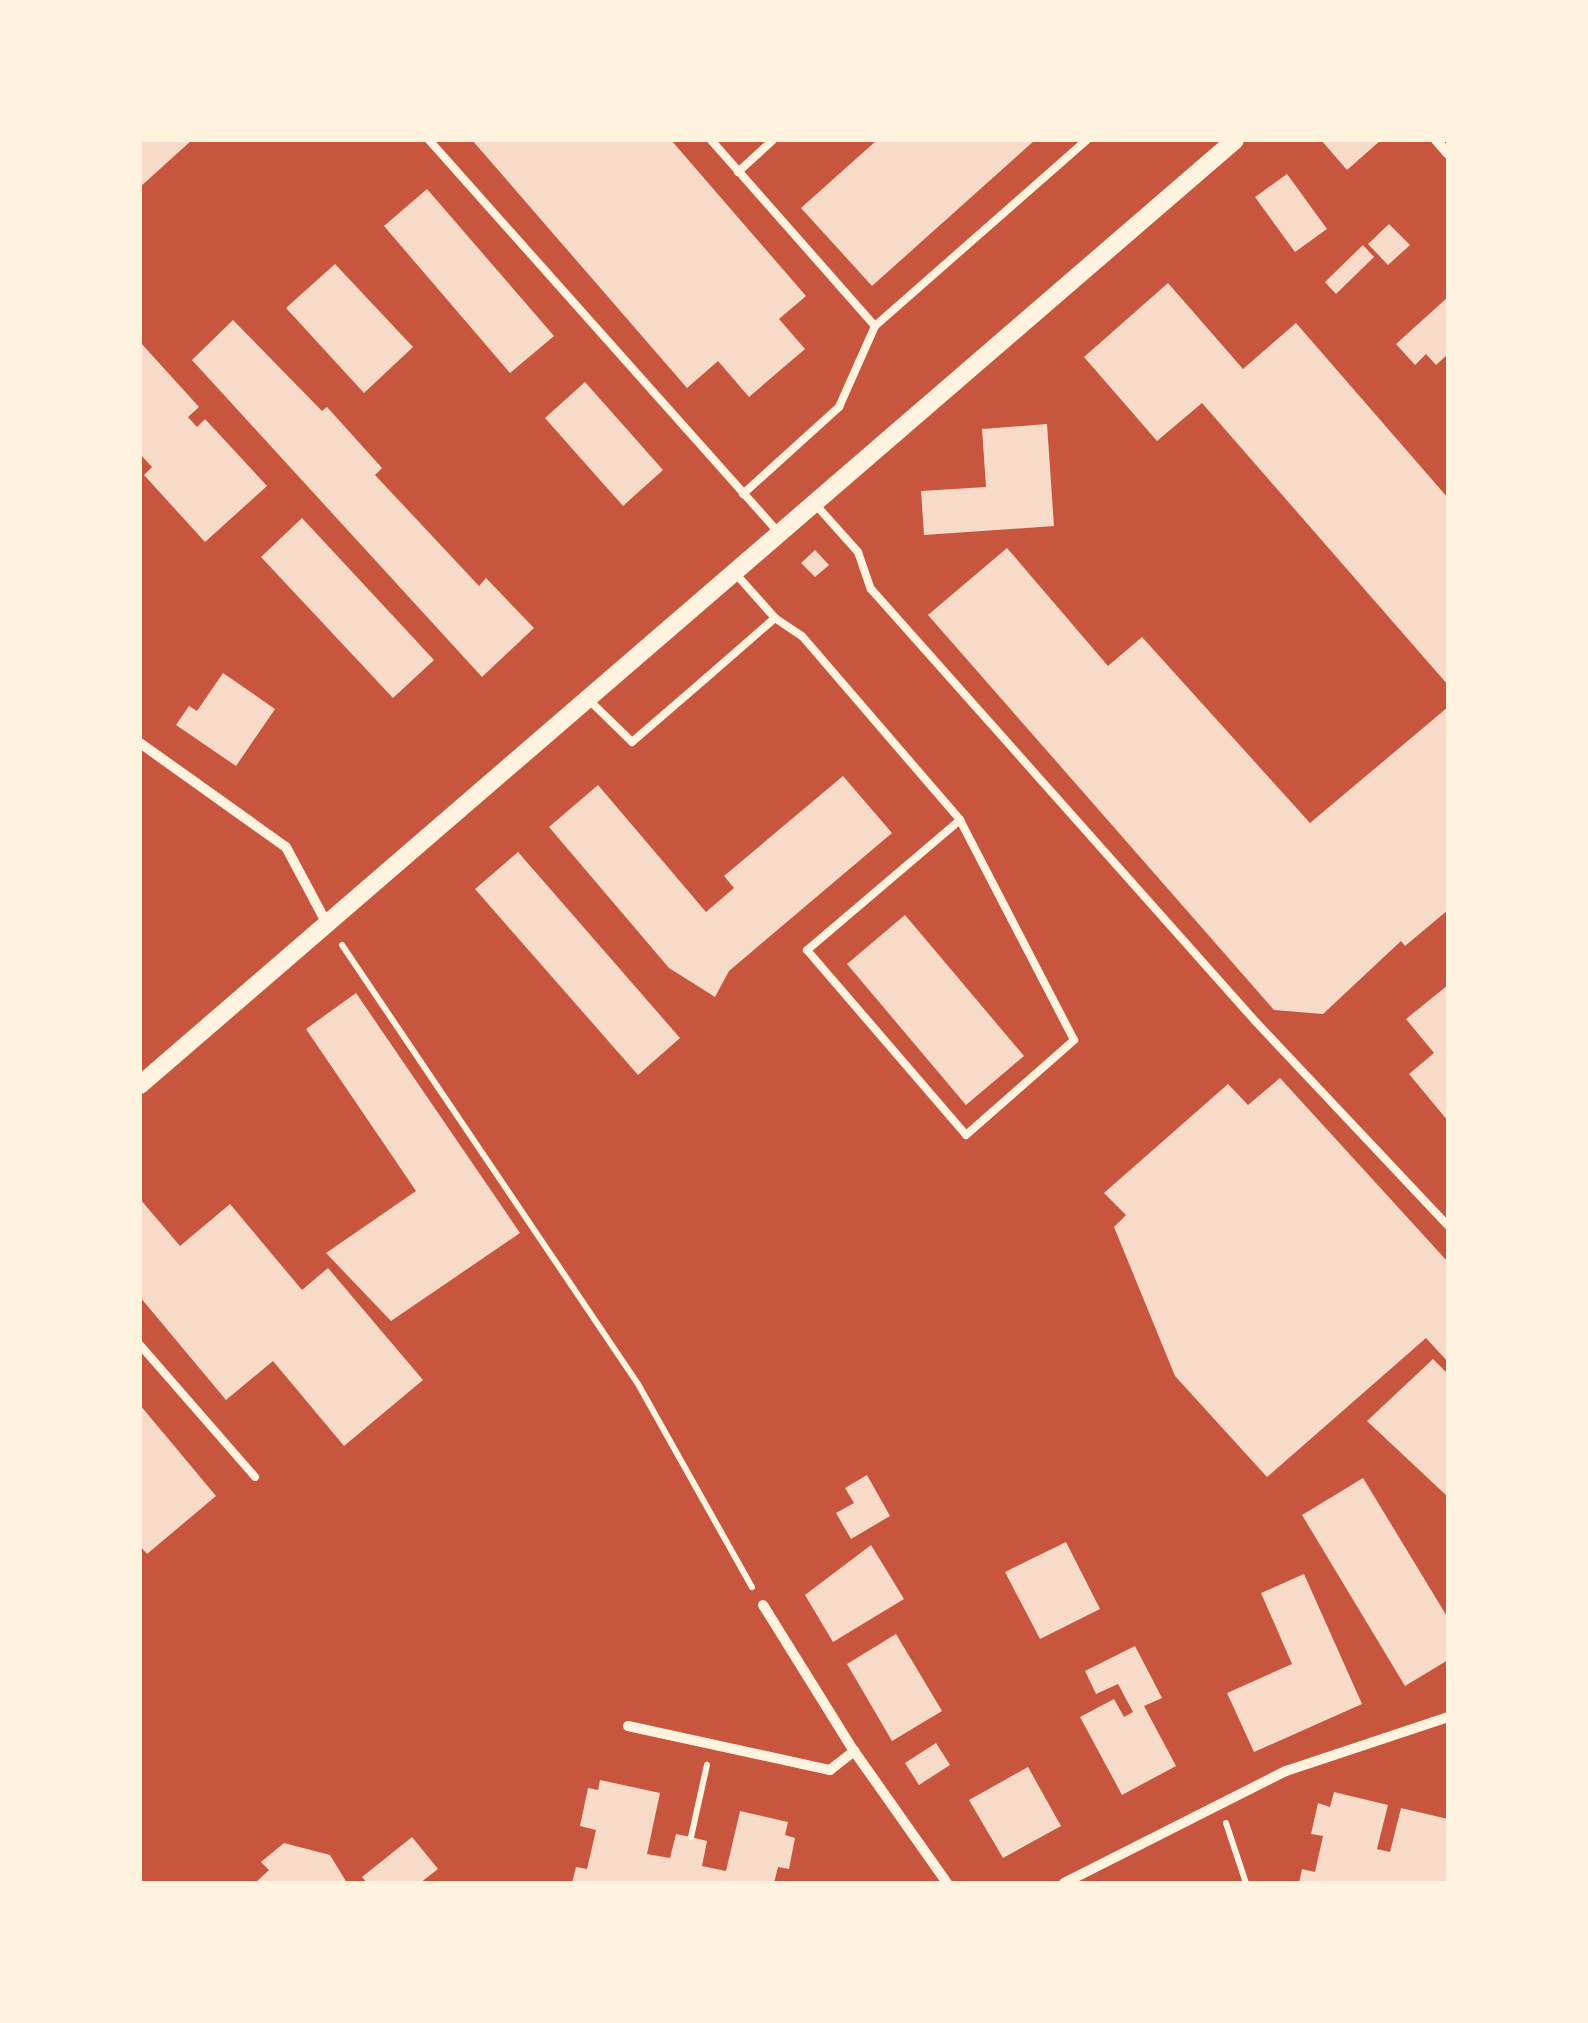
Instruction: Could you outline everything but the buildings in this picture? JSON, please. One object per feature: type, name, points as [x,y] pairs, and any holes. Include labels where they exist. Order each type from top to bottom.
[{"type":"street","points":[[140,1085],[1235,140]]},
{"type":"street","points":[[1436,140],[1448,154]]},
{"type":"street","points":[[140,744],[286,847],[326,922]]},
{"type":"street","points":[[763,1605],[854,1751],[947,1883]]},
{"type":"street","points":[[1064,1883],[1286,1771],[1448,1717]]},
{"type":"street","points":[[628,1726],[830,1770],[854,1751]]},
{"type":"lane","points":[[429,140],[781,535]]},
{"type":"lane","points":[[711,140],[875,326]]},
{"type":"lane","points":[[738,172],[773,140]]},
{"type":"lane","points":[[742,494],[839,407],[875,326],[1087,140]]},
{"type":"lane","points":[[816,505],[858,552],[871,589],[1242,1007],[1448,1226]]},
{"type":"lane","points":[[735,573],[776,618],[802,636],[960,820],[1074,1040],[966,1134],[806,950],[960,820]]},
{"type":"lane","points":[[589,700],[632,742],[776,618]]},
{"type":"lane","points":[[140,1346],[255,1478]]},
{"type":"path","points":[[326,922],[638,1384],[763,1605]]},
{"type":"path","points":[[691,1837],[711,1744]]},
{"type":"path","points":[[1217,1806],[1246,1883]]}]
